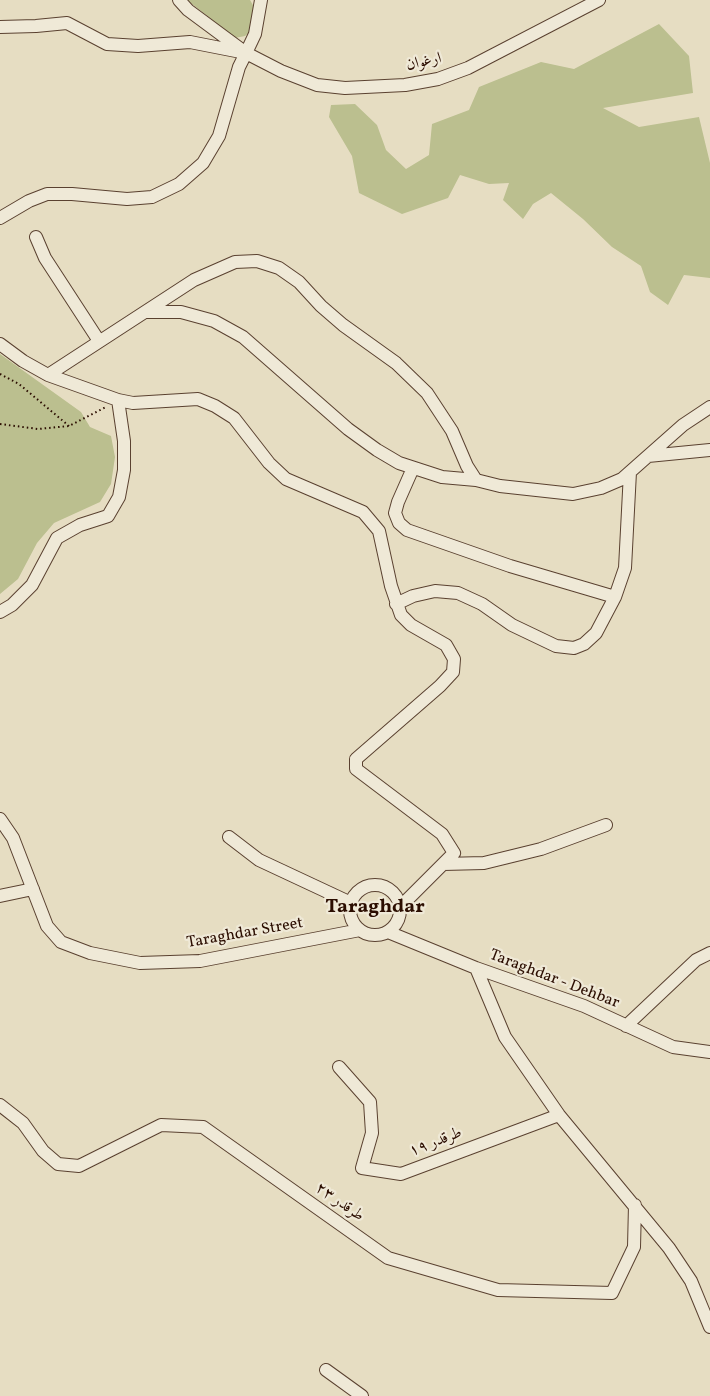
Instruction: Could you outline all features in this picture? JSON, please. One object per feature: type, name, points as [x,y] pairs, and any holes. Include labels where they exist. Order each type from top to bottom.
[{"type":"street","points":[[179,0],[188,10],[246,53]]},
{"type":"street","points":[[0,218],[29,201],[48,194],[127,199],[152,197],[179,183],[203,164],[219,136],[239,67],[255,34],[261,0]]},
{"type":"street","name":"ارغوان","points":[[246,53],[281,71],[317,85],[345,88],[405,85],[438,79],[468,68],[599,0]]},
{"type":"street","points":[[0,27],[67,23],[107,44],[138,46],[190,42],[246,53]]},
{"type":"street","points":[[36,237],[45,258],[99,341]]},
{"type":"street","points":[[48,375],[194,280],[235,262],[257,261],[279,268],[300,282],[321,306],[343,325],[396,363],[427,393],[452,431],[467,466],[476,480]]},
{"type":"street","points":[[146,312],[181,312],[214,321],[243,337],[348,429],[377,450],[413,468],[442,477],[573,494],[601,488],[622,479],[683,425],[710,407]]},
{"type":"street","points":[[0,344],[23,361],[48,375],[118,400],[133,403],[198,399],[215,406],[234,418],[269,463],[286,479],[363,512],[380,531],[396,604],[401,615],[411,626],[446,645],[454,658],[453,672],[440,686],[356,759],[356,769],[442,834],[454,852],[400,907]]},
{"type":"street","points":[[0,612],[12,605],[32,585],[57,538],[80,525],[108,516],[119,497],[124,470],[124,441],[118,400]]},
{"type":"street","points":[[648,456],[710,450]]},
{"type":"street","points":[[413,468],[395,513],[399,523],[407,530],[510,566],[615,597]]},
{"type":"street","points":[[396,604],[413,596],[435,591],[458,593],[482,604],[512,625],[556,646],[574,648],[584,644],[596,633],[615,597],[625,568],[630,472]]},
{"type":"street","name":"Taraghdar Street","points":[[0,819],[13,838],[47,926],[61,942],[90,953],[140,963],[200,961],[360,930]]},
{"type":"street","points":[[442,864],[484,863],[541,849],[606,825]]},
{"type":"street","points":[[229,837],[259,860],[351,903]]},
{"type":"street","points":[[372,885],[390,890],[397,897],[400,907],[395,925],[388,932],[378,935],[360,930],[351,913],[351,903],[356,895],[363,888],[372,885]]},
{"type":"street","points":[[0,896],[33,889]]},
{"type":"street","name":"Taraghdar - Dehbar","points":[[388,932],[476,968],[584,1006],[673,1047],[710,1052]]},
{"type":"street","points":[[626,1026],[696,960],[710,952]]},
{"type":"street","points":[[476,968],[505,1037],[559,1115],[669,1248],[691,1281],[710,1327]]},
{"type":"street","name":"طرقدر ۱۹","points":[[339,1067],[370,1102],[372,1132],[362,1168],[401,1174],[559,1115]]},
{"type":"street","name":"طرقدر ۲۳","points":[[0,1105],[23,1123],[43,1151],[58,1164],[80,1166],[161,1125],[203,1127],[388,1258],[498,1290],[612,1293],[634,1247],[635,1205]]},
{"type":"street","points":[[326,1370],[362,1396]]},
{"type":"path","points":[[0,374],[19,384],[69,426]]},
{"type":"path","points":[[0,424],[38,429],[69,426],[118,400]]},
{"type":"green space","points":[[187,0],[250,0],[254,7],[250,32],[245,36],[235,38]]},
{"type":"green space","points":[[659,24],[689,56],[693,93],[603,108],[639,127],[699,117],[710,163],[710,278],[684,275],[668,305],[650,292],[641,266],[612,247],[551,193],[533,204],[523,219],[503,200],[509,183],[489,184],[460,175],[448,198],[402,214],[359,193],[352,156],[329,117],[331,105],[355,104],[377,125],[386,150],[406,169],[429,155],[432,124],[469,110],[479,87],[541,62],[574,69]]},
{"type":"green space","points":[[0,354],[81,412],[90,427],[111,436],[115,457],[111,484],[100,502],[54,523],[37,543],[18,579],[0,594]]},
{"type":"district","name":"Taraghdar","points":[[375,908]]}]
